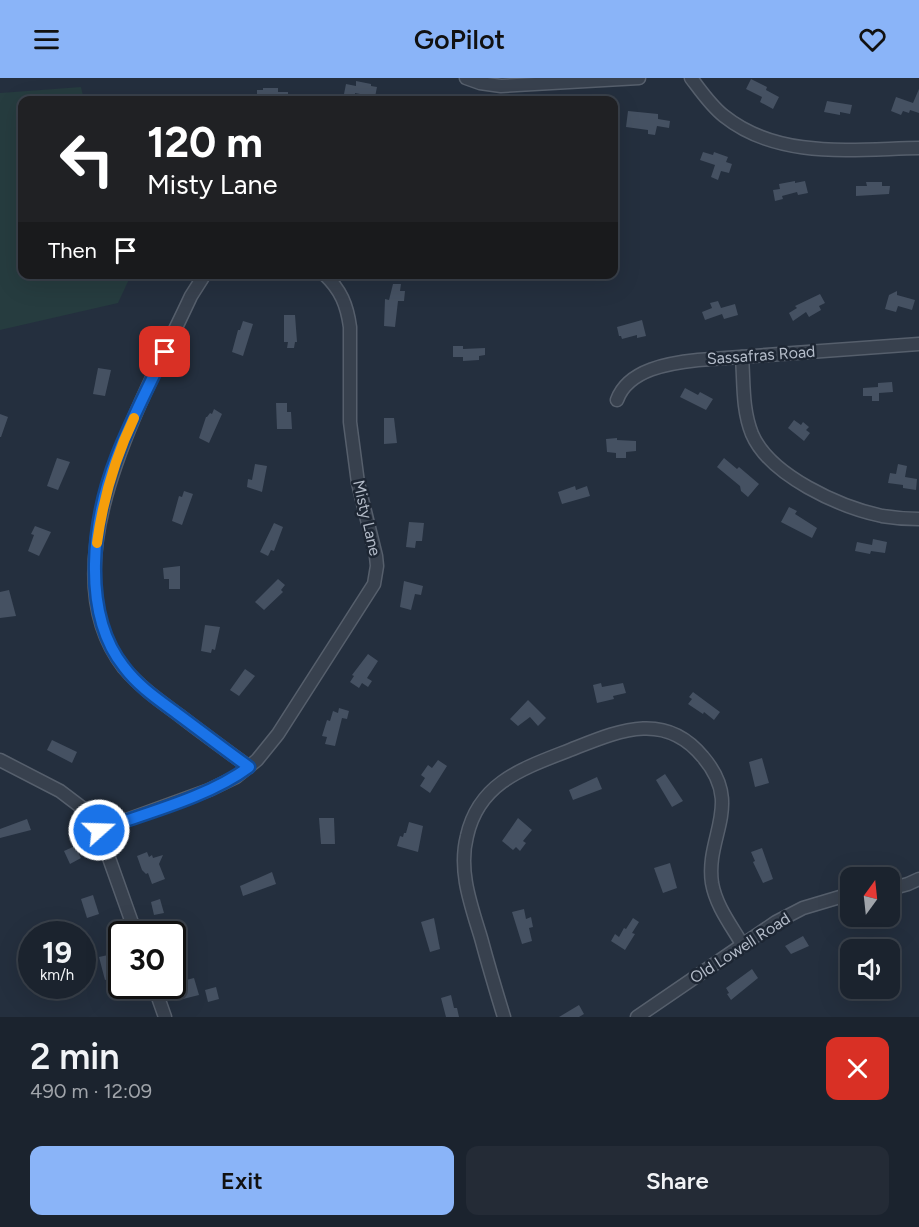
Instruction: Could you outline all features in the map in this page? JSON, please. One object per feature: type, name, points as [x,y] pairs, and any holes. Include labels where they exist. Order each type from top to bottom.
[{"type":"street","points":[[466,78],[501,86],[639,78]]},
{"type":"street","points":[[691,78],[724,116],[754,134],[785,145],[818,149],[919,148]]},
{"type":"street","points":[[202,279],[191,296],[116,458],[99,524],[96,547],[96,592],[107,638],[117,659],[132,677],[151,694],[249,767]]},
{"type":"street","name":"Misty Lane","points":[[99,830],[209,790],[236,777],[249,767],[275,738],[374,584],[377,566],[374,544],[358,483],[350,429],[348,312],[338,290],[328,279]]},
{"type":"street","name":"Sassafras Road","points":[[617,400],[624,386],[632,379],[653,369],[686,361],[919,344]]},
{"type":"street","points":[[742,357],[743,396],[747,420],[753,437],[778,467],[818,493],[846,505],[882,516],[919,519]]},
{"type":"street","points":[[504,1017],[464,875],[464,847],[472,820],[495,787],[517,771],[620,731],[646,728],[671,734],[694,747],[711,767],[717,779],[722,804],[722,817],[713,854],[712,884],[721,907],[742,944]]},
{"type":"street","points":[[0,760],[71,798],[89,813],[99,830],[131,921]]},
{"type":"street","points":[[900,886],[919,879]]},
{"type":"street","name":"Old Lowell Road","points":[[637,1017],[776,922],[803,908],[840,897]]},
{"type":"street","points":[[159,999],[165,1017]]},
{"type":"green space","points":[[81,87],[83,96],[18,96],[18,279],[129,279],[118,303],[0,330],[0,93]]},
{"type":"building","points":[[751,79],[767,87],[766,90],[779,97],[773,109],[760,102],[762,97],[746,89]]},
{"type":"building","points":[[356,81],[377,87],[375,96],[344,94],[346,84],[356,86]]},
{"type":"building","points":[[263,88],[278,88],[278,92],[288,92],[288,96],[257,96],[257,90],[263,90]]},
{"type":"building","points":[[919,89],[919,113],[910,110],[909,113],[903,111],[901,115],[891,111],[896,97],[913,103]]},
{"type":"building","points":[[827,101],[852,105],[850,114],[824,112]]},
{"type":"building","points":[[628,111],[658,114],[658,119],[670,121],[669,128],[657,126],[655,135],[648,134],[648,130],[626,127]]},
{"type":"building","points":[[703,152],[713,155],[714,152],[728,157],[726,162],[732,164],[729,173],[721,171],[718,180],[711,177],[715,165],[700,160]]},
{"type":"building","points":[[795,181],[795,183],[805,181],[808,193],[798,195],[797,192],[782,196],[783,199],[775,201],[773,190],[780,189],[779,184]]},
{"type":"building","points":[[866,182],[882,182],[882,186],[890,186],[889,194],[856,196],[856,186],[867,186]]},
{"type":"building","points":[[393,284],[401,284],[400,291],[405,291],[404,301],[398,301],[395,327],[384,326],[385,299],[389,300]]},
{"type":"building","points":[[897,291],[897,295],[915,300],[912,310],[898,306],[896,312],[885,309],[889,295]]},
{"type":"building","points":[[820,294],[825,303],[819,306],[821,310],[809,317],[806,312],[793,321],[789,313],[797,308],[795,306]]},
{"type":"building","points":[[718,301],[721,308],[735,304],[738,315],[724,319],[722,314],[705,320],[702,312],[712,308],[710,303]]},
{"type":"building","points":[[284,315],[295,315],[297,342],[294,348],[287,348],[288,342],[284,342]]},
{"type":"building","points":[[642,320],[646,336],[637,338],[637,335],[622,339],[619,336],[617,327]]},
{"type":"building","points":[[243,321],[253,324],[243,356],[232,352]]},
{"type":"building","points":[[453,346],[463,346],[463,349],[485,348],[485,355],[479,356],[479,360],[463,361],[463,357],[453,357]]},
{"type":"building","points":[[98,368],[111,370],[105,396],[93,394]]},
{"type":"building","points":[[892,382],[893,392],[879,393],[879,401],[872,401],[872,396],[863,396],[863,388],[878,387],[878,383]]},
{"type":"building","points":[[685,388],[713,399],[706,410],[680,397]]},
{"type":"building","points":[[276,403],[287,403],[287,412],[291,412],[292,429],[277,429]]},
{"type":"building","points":[[214,409],[222,414],[209,443],[199,438],[206,417],[212,414]]},
{"type":"building","points":[[0,414],[8,417],[1,437],[0,437]]},
{"type":"building","points":[[384,418],[394,418],[397,443],[384,444]]},
{"type":"building","points":[[794,420],[801,425],[803,422],[809,427],[806,430],[810,433],[804,441],[788,428]]},
{"type":"building","points":[[617,438],[617,440],[636,441],[636,451],[626,452],[626,458],[616,458],[616,453],[607,452],[606,439]]},
{"type":"building","points":[[57,458],[70,462],[58,490],[47,486]]},
{"type":"building","points":[[724,458],[759,484],[748,497],[741,491],[740,486],[717,467]]},
{"type":"building","points":[[255,464],[267,466],[262,492],[247,487],[248,479],[252,480]]},
{"type":"building","points":[[898,464],[907,466],[905,477],[917,479],[916,490],[888,483],[890,473],[896,474]]},
{"type":"building","points":[[575,486],[576,490],[587,486],[590,496],[562,504],[558,492]]},
{"type":"building","points":[[184,491],[193,494],[182,525],[172,521],[179,496],[182,497]]},
{"type":"building","points":[[789,507],[797,511],[795,514],[817,528],[812,538],[781,522]]},
{"type":"building","points":[[409,522],[424,523],[422,541],[416,541],[415,548],[406,547]]},
{"type":"building","points":[[274,523],[283,527],[274,551],[271,550],[268,556],[260,552]]},
{"type":"building","points":[[35,526],[51,532],[39,556],[28,551]]},
{"type":"building","points":[[873,539],[887,542],[885,553],[871,551],[870,554],[855,551],[857,542],[872,545]]},
{"type":"building","points":[[180,566],[180,589],[169,589],[169,579],[164,579],[163,568]]},
{"type":"building","points":[[278,579],[285,585],[281,590],[283,592],[264,610],[255,602]]},
{"type":"building","points":[[404,581],[423,586],[421,595],[415,594],[411,610],[400,607]]},
{"type":"building","points":[[9,590],[16,616],[0,618],[0,592]]},
{"type":"building","points":[[205,625],[220,627],[215,650],[212,649],[211,653],[201,651]]},
{"type":"building","points":[[368,654],[378,661],[367,678],[372,681],[368,687],[362,683],[359,688],[350,682],[354,676],[352,675]]},
{"type":"building","points":[[245,669],[255,676],[239,696],[230,690]]},
{"type":"building","points":[[601,683],[602,687],[623,683],[626,693],[597,703],[593,685]]},
{"type":"building","points":[[693,692],[720,712],[714,720],[688,704]]},
{"type":"building","points":[[528,700],[546,718],[538,726],[530,717],[518,726],[510,719]]},
{"type":"building","points":[[339,708],[349,711],[347,719],[342,718],[335,746],[325,744],[327,737],[322,736],[327,720],[330,721],[333,711],[338,713]]},
{"type":"building","points":[[52,740],[77,752],[72,763],[47,750]]},
{"type":"building","points":[[762,758],[769,783],[755,787],[749,762]]},
{"type":"building","points":[[438,760],[447,766],[430,793],[420,786],[425,778],[421,775],[428,765],[432,768]]},
{"type":"building","points":[[665,774],[683,801],[672,807],[656,780]]},
{"type":"building","points":[[597,777],[602,789],[573,800],[569,790]]},
{"type":"building","points":[[319,818],[334,818],[335,844],[321,844]]},
{"type":"building","points":[[518,818],[532,830],[523,841],[526,843],[520,851],[516,847],[513,850],[502,841]]},
{"type":"building","points":[[27,819],[31,830],[0,838],[0,829]]},
{"type":"building","points":[[409,822],[423,826],[418,852],[397,846],[400,836],[403,837],[406,833]]},
{"type":"building","points":[[75,846],[81,858],[70,864],[64,851]]},
{"type":"building","points":[[762,848],[773,879],[763,883],[751,852]]},
{"type":"building","points":[[147,852],[149,857],[152,855],[153,858],[163,855],[159,864],[165,879],[152,884],[148,873],[142,870],[137,856]]},
{"type":"building","points":[[670,863],[677,888],[663,893],[654,868]]},
{"type":"building","points":[[272,872],[276,884],[243,896],[240,886]]},
{"type":"building","points":[[93,895],[99,914],[87,918],[81,899]]},
{"type":"building","points":[[160,899],[164,913],[154,915],[151,902]]},
{"type":"building","points":[[524,909],[526,919],[531,917],[533,927],[529,928],[532,941],[522,944],[512,912]]},
{"type":"building","points":[[434,918],[440,949],[430,952],[421,922]]},
{"type":"building","points":[[633,918],[639,922],[625,950],[611,941],[615,934],[619,937]]},
{"type":"building","points":[[803,936],[809,946],[791,954],[785,946]]},
{"type":"building","points":[[108,955],[108,979],[105,980],[99,957]]},
{"type":"building","points":[[752,969],[758,978],[731,1000],[726,988]]},
{"type":"building","points":[[194,978],[199,995],[186,998],[186,980]]},
{"type":"building","points":[[216,987],[219,999],[208,1002],[205,990]]},
{"type":"building","points":[[451,995],[459,1017],[446,1017],[441,998]]},
{"type":"building","points":[[579,1005],[584,1014],[579,1017],[559,1017]]},
{"type":"slow traffic","points":[[97,543],[109,480],[134,418]]},
{"type":"route","points":[[99,830],[209,790],[236,777],[249,767],[151,694],[132,677],[117,659],[100,615],[96,592],[96,547],[109,480],[126,435],[165,352]]}]
